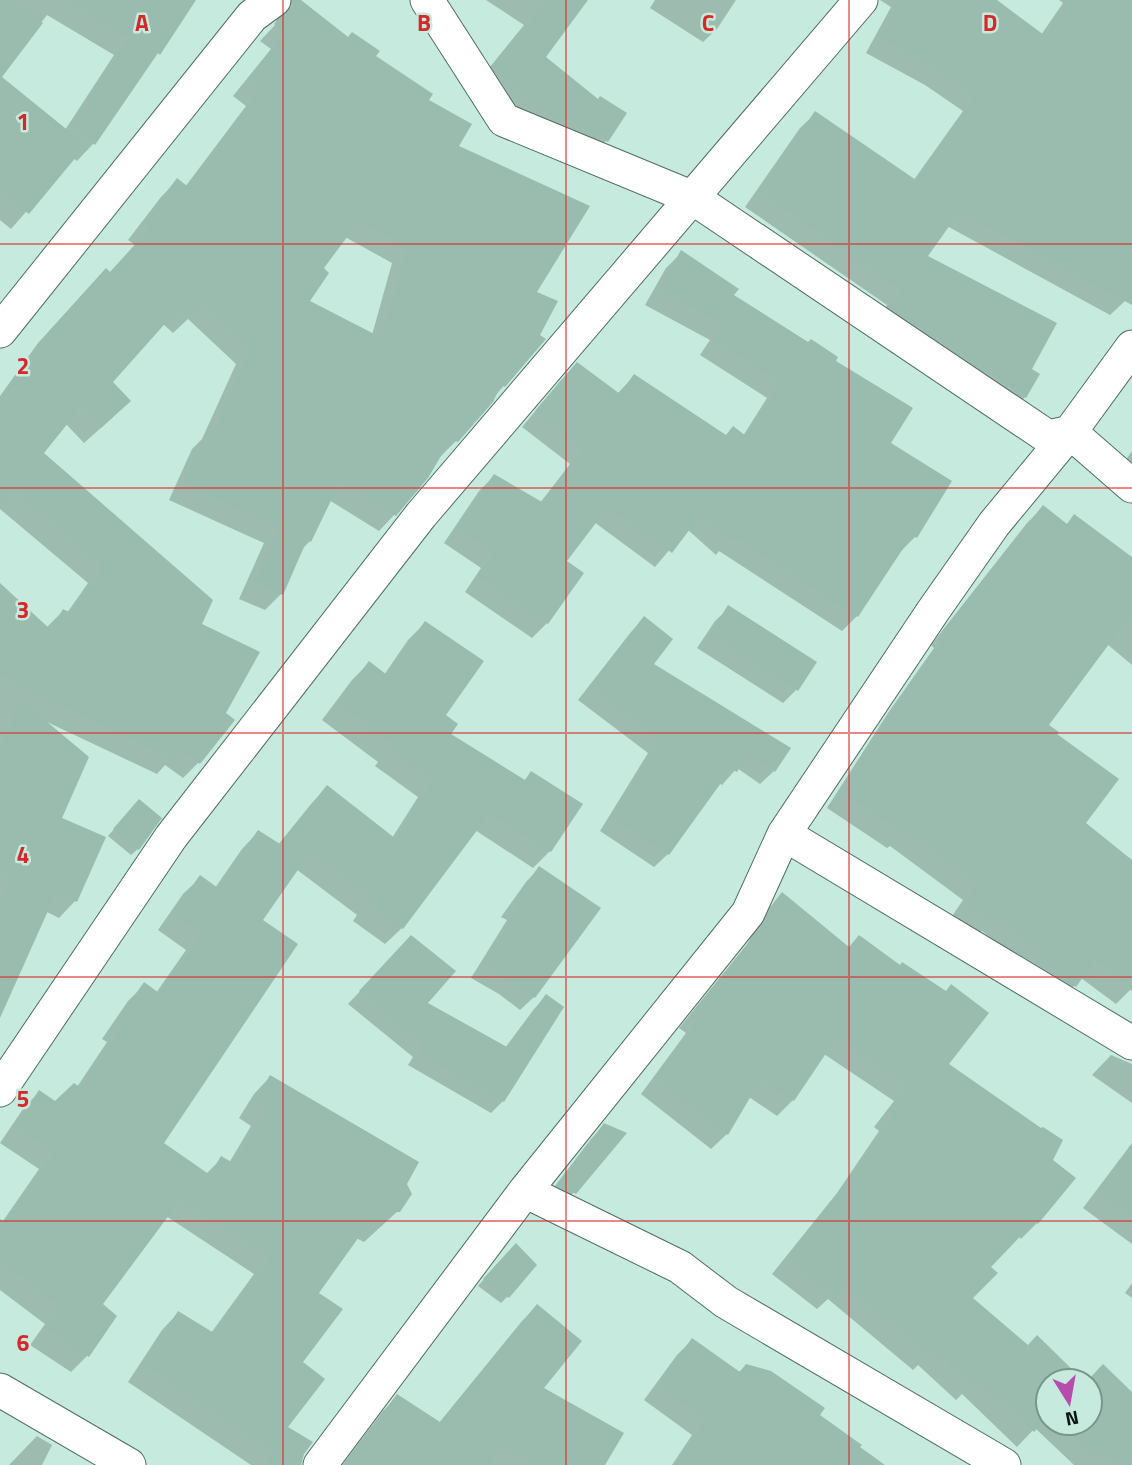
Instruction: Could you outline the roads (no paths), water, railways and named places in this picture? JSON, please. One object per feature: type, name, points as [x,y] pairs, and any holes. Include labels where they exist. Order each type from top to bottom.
[{"type":"street","points":[[0,331],[252,16],[274,0]]},
{"type":"street","points":[[428,0],[504,120],[693,198],[1048,437],[1070,432]]},
{"type":"street","points":[[0,1090],[171,836],[421,515],[861,0]]},
{"type":"street","points":[[320,1465],[525,1191],[748,913],[784,834],[979,546],[1070,432],[1132,347]]},
{"type":"street","points":[[1070,432],[1132,486]]},
{"type":"street","points":[[784,834],[1132,1043]]},
{"type":"street","points":[[525,1191],[680,1267],[726,1302],[1004,1465]]},
{"type":"street","points":[[0,1390],[130,1465]]}]
